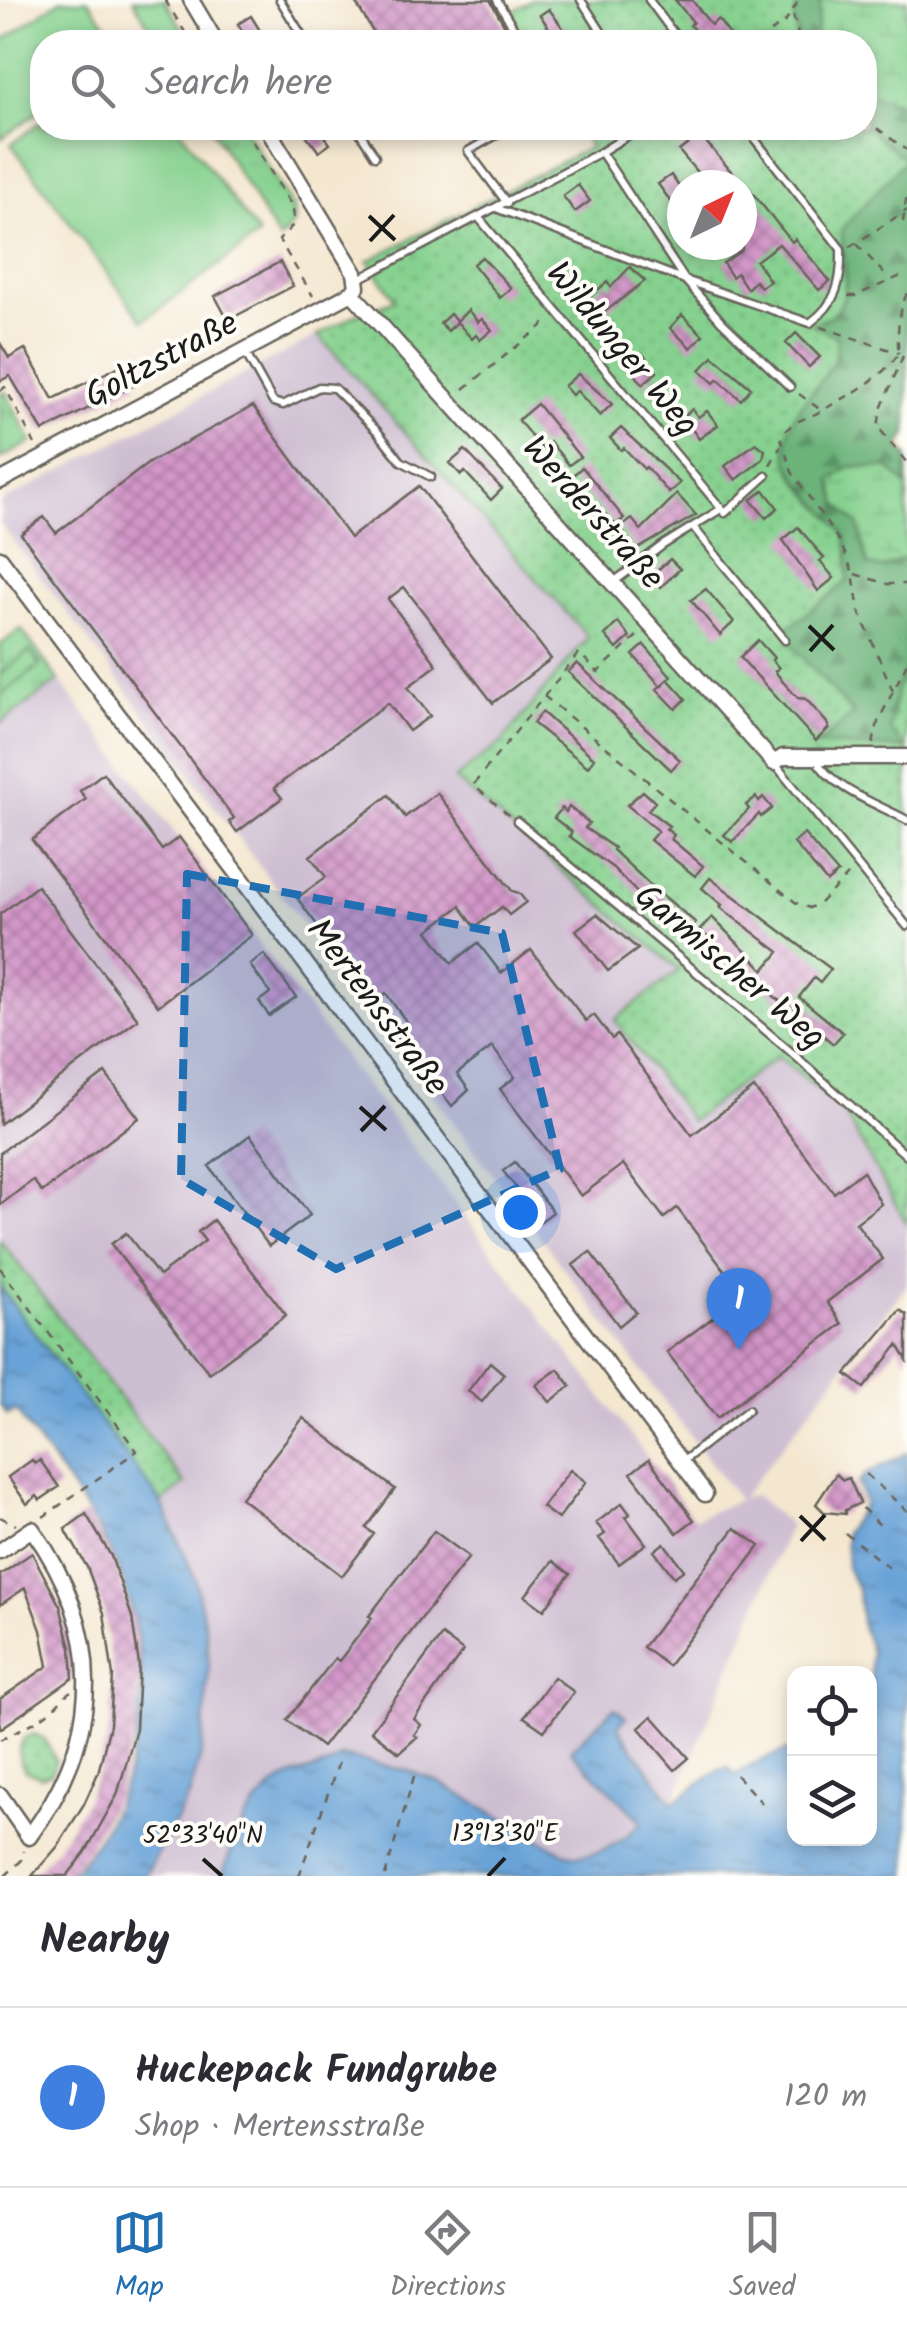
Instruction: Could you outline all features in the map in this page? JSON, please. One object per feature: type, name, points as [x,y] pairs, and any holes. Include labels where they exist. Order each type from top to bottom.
[{"type":"street","points":[[190,0],[209,30]]},
{"type":"street","name":"Werderstraße","points":[[274,140],[355,286],[774,764]]},
{"type":"street","name":"Goltzstraße","points":[[0,482],[244,351],[355,286]]},
{"type":"street","name":"Mertensstraße","points":[[0,558],[705,1494]]},
{"type":"street","points":[[774,764],[783,757],[907,757]]},
{"type":"street","points":[[0,1552],[37,1524],[71,1596],[83,1639],[87,1681],[75,1756],[52,1806],[29,1837],[0,1795]]},
{"type":"lane","points":[[280,0],[299,30]]},
{"type":"lane","points":[[497,0],[515,30]]},
{"type":"lane","points":[[581,0],[600,30]]},
{"type":"lane","points":[[649,0],[671,30]]},
{"type":"lane","points":[[365,140],[375,156]]},
{"type":"lane","points":[[488,140],[468,151],[508,203]]},
{"type":"lane","points":[[355,286],[620,140]]},
{"type":"lane","points":[[496,208],[810,323],[826,312],[837,295],[842,249],[756,140]]},
{"type":"lane","points":[[601,152],[685,280],[720,322],[790,387]]},
{"type":"lane","name":"Wildunger Weg","points":[[479,218],[723,511]]},
{"type":"lane","points":[[244,351],[276,404],[319,387],[334,388],[378,432],[401,462],[431,477]]},
{"type":"lane","points":[[614,582],[663,544],[723,511],[766,476]]},
{"type":"lane","points":[[694,528],[784,640]]},
{"type":"lane","points":[[815,758],[837,783],[907,820]]},
{"type":"lane","name":"Werderstraße","points":[[774,764],[907,926]]},
{"type":"lane","name":"Garmischer Weg","points":[[517,821],[791,1052],[907,1156]]},
{"type":"lane","points":[[681,1462],[748,1410]]},
{"type":"path","points":[[165,0],[184,30]]},
{"type":"path","points":[[773,30],[792,14],[799,0]]},
{"type":"path","points":[[792,14],[797,30]]},
{"type":"path","points":[[877,128],[907,150],[907,161]]},
{"type":"path","points":[[251,140],[293,208],[294,224],[279,240],[313,296]]},
{"type":"path","points":[[903,222],[907,193]]},
{"type":"path","points":[[842,249],[857,244],[906,210]]},
{"type":"path","points":[[857,244],[890,280]]},
{"type":"path","points":[[837,295],[855,296],[890,280],[907,277]]},
{"type":"path","points":[[907,293],[897,340],[903,356],[881,409],[878,427],[907,463]]},
{"type":"path","points":[[464,390],[557,314]]},
{"type":"path","points":[[810,323],[903,356]]},
{"type":"path","points":[[766,476],[792,422],[822,410],[889,369],[903,356]]},
{"type":"path","points":[[0,391],[6,387],[36,445]]},
{"type":"path","points":[[790,387],[822,410]]},
{"type":"path","points":[[782,443],[792,472],[841,544],[854,574],[859,611],[892,691]]},
{"type":"path","points":[[854,574],[887,584],[907,584]]},
{"type":"path","points":[[517,821],[473,785],[580,653],[600,674],[650,623]]},
{"type":"path","points":[[871,758],[878,722],[907,663]]},
{"type":"path","points":[[544,696],[795,902],[808,908],[819,904],[856,866]]},
{"type":"path","points":[[0,1268],[137,1451],[37,1524]]},
{"type":"path","points":[[866,1474],[907,1511]]},
{"type":"path","points":[[862,1508],[881,1526]]},
{"type":"path","points":[[845,1533],[892,1570]]},
{"type":"path","points":[[0,1740],[25,1729],[87,1681]]},
{"type":"path","points":[[299,1876],[341,1756]]},
{"type":"path","points":[[385,1876],[415,1773]]},
{"type":"path","points":[[736,1775],[762,1803]]},
{"type":"path","points":[[5,1876],[23,1860]]},
{"type":"highlighted area","points":[[187,874],[502,933],[560,1169],[336,1269],[181,1179]]},
{"type":"shaded area","points":[[318,335],[589,637],[501,743],[455,779],[679,971],[691,1121],[778,1055],[841,1108],[907,1224],[907,1285],[741,1499],[755,1495],[790,1525],[673,1803],[618,1727],[570,1751],[642,1822],[616,1843],[582,1858],[564,1853],[438,1782],[410,1771],[341,1756],[333,1764],[293,1776],[262,1794],[230,1849],[222,1876],[145,1876],[189,1797],[202,1751],[207,1703],[209,1668],[185,1555],[161,1502],[185,1484],[0,1240],[0,706],[50,668],[694,1519],[739,1500],[0,523],[0,503]]},
{"type":"green space","points":[[60,0],[88,0],[110,30],[30,30],[30,118],[1,139],[0,43]]},
{"type":"green space","points":[[133,0],[165,0],[184,30],[152,30]]},
{"type":"green space","points":[[532,0],[799,0],[794,18],[796,30],[521,30],[510,13]]},
{"type":"green space","points":[[799,0],[821,0],[817,30],[796,30],[794,18]]},
{"type":"green space","points":[[821,0],[907,0],[907,111],[877,95],[877,30],[817,30]]},
{"type":"green space","points":[[877,95],[907,111],[907,434],[899,447],[907,456],[907,486],[889,468],[851,466],[838,504],[858,524],[868,565],[884,568],[907,557],[907,670],[897,688],[907,749],[815,745],[853,714],[790,644],[787,628],[848,581],[845,537],[796,477],[787,459],[787,430],[809,392],[810,324],[827,318],[843,298],[846,286],[842,229],[906,159],[877,136]]},
{"type":"green space","points":[[30,130],[30,140],[188,140],[259,235],[143,321],[11,144]]},
{"type":"green space","points":[[877,136],[906,159],[842,229],[843,298],[828,317],[812,324],[836,336],[836,352],[831,366],[794,417],[787,452],[794,475],[844,535],[848,581],[787,629],[790,643],[853,714],[817,745],[906,749],[890,729],[897,688],[907,670],[907,1224],[841,1108],[778,1056],[691,1121],[615,1020],[679,970],[454,779],[501,743],[588,637],[318,335],[395,300],[368,261],[590,147],[586,140],[877,140]]},
{"type":"green space","points":[[218,140],[251,140],[293,208],[294,224],[279,240]]},
{"type":"green space","points":[[5,391],[32,442],[0,459],[0,394]]},
{"type":"green space","points":[[851,466],[889,468],[907,486],[907,557],[884,568],[868,565],[858,524],[838,504],[831,480]]},
{"type":"green space","points":[[21,629],[59,681],[0,724],[0,696],[40,664],[30,651],[0,674],[0,645]]},
{"type":"green space","points":[[30,651],[40,665],[0,696],[0,674]]},
{"type":"green space","points":[[0,1240],[185,1484],[161,1502],[0,1287]]},
{"type":"green space","points":[[34,1734],[45,1739],[56,1761],[51,1773],[42,1777],[26,1771],[20,1759],[24,1738]]},
{"type":"water","points":[[0,1287],[161,1502],[195,1578],[209,1668],[202,1751],[189,1797],[145,1876],[69,1876],[96,1841],[117,1802],[131,1760],[139,1717],[141,1672],[136,1628],[124,1585],[97,1528],[16,1411],[8,1415],[0,1404]]},
{"type":"water","points":[[907,1453],[907,1876],[222,1876],[240,1829],[257,1802],[282,1781],[327,1766],[341,1756],[410,1771],[438,1782],[564,1853],[585,1855],[606,1849],[642,1822],[570,1750],[614,1708],[626,1717],[618,1728],[673,1803],[719,1769],[728,1767],[736,1775],[787,1750],[787,1846],[877,1846],[877,1666],[871,1666],[858,1591],[847,1568],[845,1533],[865,1503],[858,1483],[866,1474]]},
{"type":"building","points":[[354,0],[490,0],[507,30],[372,30]]},
{"type":"building","points":[[675,0],[692,0],[711,25],[718,19],[726,30],[694,30],[690,25],[693,22]]},
{"type":"building","points":[[549,9],[564,30],[550,30],[540,15]]},
{"type":"building","points":[[251,16],[260,30],[242,30],[238,24]]},
{"type":"building","points":[[310,140],[327,140],[330,144],[319,152]]},
{"type":"building","points":[[691,140],[711,140],[707,143],[730,170],[695,170],[679,151]]},
{"type":"building","points":[[667,178],[667,196],[658,184]]},
{"type":"building","points":[[578,185],[590,201],[575,212],[563,196]]},
{"type":"building","points":[[757,199],[830,281],[819,290],[779,244],[756,261],[770,281],[761,287],[755,281],[747,289],[737,273],[732,277],[723,263],[757,260]]},
{"type":"building","points":[[482,257],[511,288],[500,298],[473,264]]},
{"type":"building","points":[[280,262],[293,286],[228,320],[215,296]]},
{"type":"building","points":[[630,267],[645,281],[593,321],[581,307],[607,282],[611,287]]},
{"type":"building","points":[[468,310],[492,330],[480,340],[476,335],[472,339],[457,322],[448,331],[440,323],[450,314],[457,321]]},
{"type":"building","points":[[682,315],[703,335],[691,348],[670,328]]},
{"type":"building","points":[[796,333],[820,357],[809,367],[786,343]]},
{"type":"building","points":[[0,343],[9,358],[25,349],[53,399],[126,363],[137,384],[43,431],[10,376],[0,381]]},
{"type":"building","points":[[643,354],[657,372],[643,384],[628,366]]},
{"type":"building","points":[[713,356],[751,388],[741,400],[718,379],[714,383],[700,370]]},
{"type":"building","points":[[578,374],[612,404],[600,416],[577,391],[572,395],[564,386]]},
{"type":"building","points":[[537,404],[580,457],[569,465],[550,442],[542,449],[518,420]]},
{"type":"building","points":[[253,406],[350,538],[419,486],[551,659],[493,703],[404,587],[388,599],[437,665],[408,687],[430,716],[409,731],[388,703],[274,788],[282,798],[237,832],[229,822],[234,818],[21,534],[44,517],[56,533],[150,462]]},
{"type":"building","points":[[692,409],[698,417],[707,411],[718,425],[699,439],[683,417]]},
{"type":"building","points":[[621,428],[680,483],[669,493],[646,467],[610,438]]},
{"type":"building","points":[[756,443],[765,450],[763,459],[736,480],[725,466]]},
{"type":"building","points":[[465,450],[502,489],[491,500],[465,472],[461,475],[450,463]]},
{"type":"building","points":[[582,467],[624,518],[616,525],[570,478]]},
{"type":"building","points":[[764,490],[778,508],[766,518],[751,500]]},
{"type":"building","points":[[677,494],[696,515],[636,550],[620,528],[632,519],[641,530]]},
{"type":"building","points":[[798,527],[824,558],[820,561],[834,578],[818,591],[783,540]]},
{"type":"building","points":[[670,559],[680,569],[661,587],[651,576]]},
{"type":"building","points":[[706,589],[734,622],[720,635],[691,600]]},
{"type":"building","points":[[618,622],[630,637],[617,649],[605,635]]},
{"type":"building","points":[[758,640],[774,658],[779,668],[775,671],[783,682],[798,698],[806,699],[827,723],[829,728],[816,741],[740,657]]},
{"type":"building","points":[[644,645],[671,676],[661,686],[633,655]]},
{"type":"building","points":[[577,663],[680,760],[671,770],[568,672]]},
{"type":"building","points":[[668,679],[686,699],[676,709],[657,689]]},
{"type":"building","points":[[542,712],[594,758],[588,767],[533,723]]},
{"type":"building","points":[[103,773],[162,850],[179,837],[252,935],[158,1006],[32,840],[86,799],[80,791]]},
{"type":"building","points":[[643,791],[655,802],[648,810],[669,826],[666,829],[674,835],[671,839],[703,866],[695,876],[650,840],[658,831],[627,805]]},
{"type":"building","points":[[437,793],[512,891],[526,902],[509,915],[502,907],[475,927],[460,906],[428,931],[452,963],[478,943],[501,973],[531,950],[586,1021],[594,1015],[612,1039],[617,1035],[692,1135],[754,1088],[834,1193],[863,1171],[881,1204],[856,1223],[883,1259],[827,1302],[842,1324],[717,1418],[667,1352],[743,1295],[677,1208],[664,1218],[623,1164],[581,1196],[500,1089],[515,1077],[492,1047],[457,1074],[469,1090],[452,1106],[394,1034],[408,1024],[386,993],[377,1000],[360,982],[297,898],[326,877],[310,856],[389,795],[405,817]]},
{"type":"building","points":[[756,797],[759,801],[763,797],[772,808],[761,817],[759,814],[732,842],[724,835]]},
{"type":"building","points":[[569,807],[589,823],[585,828],[614,848],[696,923],[687,934],[651,907],[613,868],[569,836],[572,832],[554,818],[562,808],[566,812]]},
{"type":"building","points":[[804,834],[838,873],[827,882],[794,843]]},
{"type":"building","points":[[710,878],[831,969],[820,983],[814,978],[799,997],[843,1033],[833,1044],[735,959],[732,962],[700,930],[712,917],[764,970],[779,952],[720,907],[702,888]]},
{"type":"building","points":[[37,886],[138,1019],[0,1124],[0,914]]},
{"type":"building","points":[[597,914],[638,949],[608,971],[576,930]]},
{"type":"building","points":[[264,954],[296,997],[269,1016],[259,1001],[270,993],[250,965]]},
{"type":"building","points":[[105,1073],[139,1118],[42,1192],[33,1180],[0,1205],[0,1153]]},
{"type":"building","points":[[250,1135],[310,1215],[269,1246],[209,1166]]},
{"type":"building","points":[[515,1162],[553,1212],[536,1225],[518,1202],[524,1198],[503,1171]]},
{"type":"building","points":[[213,1220],[286,1315],[209,1373],[111,1244],[126,1233],[159,1276],[205,1241],[198,1232]]},
{"type":"building","points":[[590,1252],[636,1312],[619,1326],[573,1265]]},
{"type":"building","points":[[900,1310],[907,1315],[907,1360],[898,1345],[864,1388],[846,1374]]},
{"type":"building","points":[[490,1362],[504,1374],[482,1402],[468,1391]]},
{"type":"building","points":[[558,1369],[571,1386],[550,1402],[536,1385]]},
{"type":"building","points":[[303,1418],[395,1489],[366,1528],[374,1534],[342,1576],[241,1498]]},
{"type":"building","points":[[649,1459],[694,1520],[677,1533],[631,1473]]},
{"type":"building","points":[[32,1460],[35,1464],[40,1460],[59,1487],[27,1504],[8,1477]]},
{"type":"building","points":[[570,1470],[586,1482],[558,1519],[542,1507]]},
{"type":"building","points":[[836,1474],[843,1480],[849,1478],[860,1503],[845,1510],[845,1514],[824,1512],[816,1504]]},
{"type":"building","points":[[622,1503],[630,1514],[626,1517],[646,1544],[619,1564],[599,1538],[605,1534],[596,1523]]},
{"type":"building","points":[[86,1514],[111,1556],[132,1617],[139,1665],[136,1729],[117,1795],[85,1853],[67,1876],[32,1876],[58,1846],[84,1804],[98,1773],[110,1725],[113,1676],[104,1613],[87,1567],[65,1529]]},
{"type":"building","points":[[735,1528],[760,1546],[668,1666],[643,1647]]},
{"type":"building","points":[[434,1531],[469,1557],[322,1747],[287,1720],[335,1658],[339,1661]]},
{"type":"building","points":[[664,1543],[684,1570],[674,1577],[654,1551]]},
{"type":"building","points":[[32,1553],[60,1606],[71,1648],[73,1678],[0,1729],[0,1699],[48,1666],[41,1630],[25,1588],[0,1605],[0,1575]]},
{"type":"building","points":[[553,1561],[570,1574],[544,1610],[525,1596]]},
{"type":"building","points":[[442,1635],[463,1651],[414,1719],[421,1725],[414,1735],[417,1737],[399,1753],[371,1731]]},
{"type":"building","points":[[554,1677],[574,1692],[544,1731],[524,1717]]},
{"type":"building","points":[[652,1716],[689,1758],[675,1770],[639,1728]]},
{"type":"place","name":"Huckepack Fundgrube","points":[[739,1350]]}]
